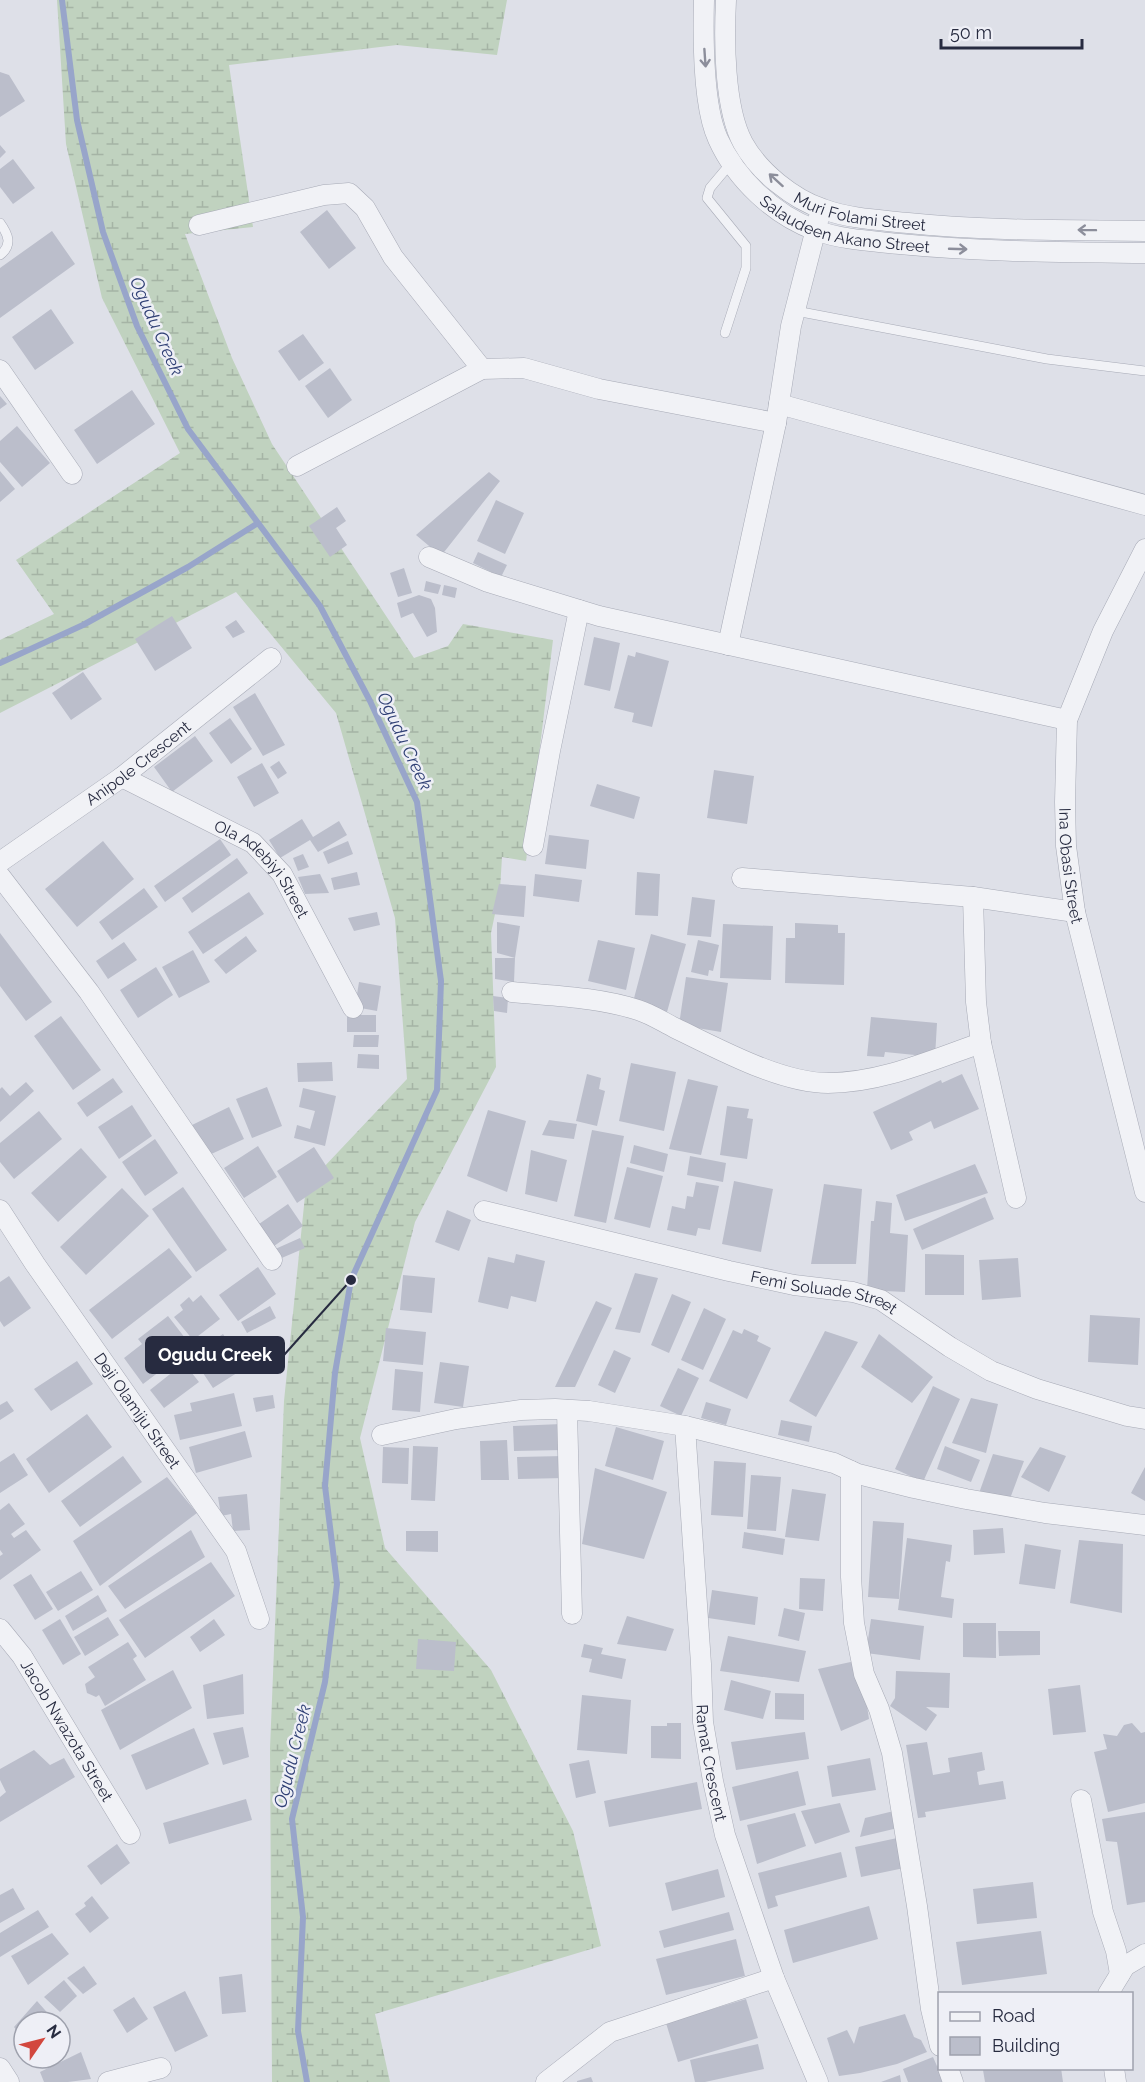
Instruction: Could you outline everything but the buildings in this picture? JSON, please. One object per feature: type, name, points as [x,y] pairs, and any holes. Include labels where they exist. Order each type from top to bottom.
[{"type":"street","name":"Salaudeen Akano Street","points":[[704,0],[703,33],[706,73],[717,137],[731,163],[751,186],[771,205],[793,219],[816,230],[848,238],[952,249],[1145,253]]},
{"type":"street","name":"Muri Folami Street","points":[[726,0],[725,32],[732,106],[744,144],[766,171],[784,187],[820,208],[852,217],[953,228],[1145,231]]},
{"type":"street","points":[[715,127],[736,123]]},
{"type":"street","points":[[199,225],[324,195],[349,193],[365,207],[393,257],[482,369]]},
{"type":"street","points":[[728,645],[777,414],[791,326],[820,208]]},
{"type":"street","points":[[297,466],[482,369],[524,368],[599,389],[777,414],[1145,505]]},
{"type":"street","points":[[0,370],[72,474]]},
{"type":"street","name":"Ina Obasi Street","points":[[1145,549],[1102,631],[1067,720],[1065,802],[1066,835],[1075,912],[1145,1192]]},
{"type":"street","points":[[429,557],[488,582],[579,610],[1067,720]]},
{"type":"street","points":[[533,846],[579,610]]},
{"type":"street","name":"Anipole Crescent","points":[[0,862],[122,777],[271,658]]},
{"type":"street","name":"Ola Adebiyi Street","points":[[122,777],[253,843],[282,874],[353,1008]]},
{"type":"street","points":[[0,876],[89,992],[272,1260]]},
{"type":"street","points":[[742,878],[973,897],[1075,912]]},
{"type":"street","points":[[973,897],[976,1002],[981,1043],[1016,1198]]},
{"type":"street","points":[[512,992],[606,1002],[639,1010],[751,1064],[798,1078],[826,1083],[894,1074],[981,1043]]},
{"type":"street","name":"Deji Olamiju Street","points":[[0,1210],[35,1264],[236,1551],[259,1619]]},
{"type":"street","name":"Femi Soluade Street","points":[[484,1211],[729,1271],[794,1285],[853,1292],[881,1300],[950,1347],[991,1371],[1037,1389],[1127,1416],[1145,1419]]},
{"type":"street","points":[[382,1435],[456,1419],[521,1410],[589,1411],[685,1426],[834,1463],[851,1471],[914,1488],[966,1499],[1046,1513],[1145,1525]]},
{"type":"street","points":[[567,1410],[572,1614]]},
{"type":"street","name":"Ramat Crescent","points":[[685,1426],[703,1722],[713,1781],[725,1835],[774,1978],[818,2082]]},
{"type":"street","points":[[851,1471],[851,1577],[854,1623],[864,1674],[879,1709],[892,1752],[931,2009],[938,2041]]},
{"type":"street","name":"Jacob Nwazota Street","points":[[0,1629],[21,1656],[130,1834]]},
{"type":"street","points":[[1081,1800],[1103,1912],[1116,1951],[1120,1974]]},
{"type":"street","points":[[1109,1992],[1125,1966],[1145,1954]]},
{"type":"street","points":[[546,2082],[610,2032],[774,1978]]},
{"type":"street","points":[[0,2068],[9,2082]]},
{"type":"street","points":[[108,2082],[161,2068]]},
{"type":"lane","points":[[724,333],[746,268],[746,246],[707,198],[710,188],[731,163]]},
{"type":"lane","points":[[0,223],[9,242],[5,251],[0,255]]},
{"type":"lane","points":[[796,311],[1047,359],[1145,371]]},
{"type":"green space","points":[[57,0],[507,0],[497,55],[397,45],[229,65],[253,227],[185,234],[232,358],[272,444],[414,658],[448,646],[463,624],[553,640],[526,861],[502,857],[500,890],[491,933],[496,1067],[415,1222],[360,1438],[385,1548],[491,1670],[573,1831],[601,1946],[375,2014],[390,2082],[272,2082],[270,1749],[284,1401],[306,1186],[407,1079],[395,918],[336,713],[236,592],[0,713],[0,640],[54,614],[16,560],[180,453],[102,298],[66,144]]},
{"type":"waterway","name":"Ogudu Creek","points":[[62,0],[77,120],[103,232],[137,326],[188,429],[320,606],[370,701],[417,802],[441,981],[437,1090],[351,1280],[335,1373],[325,1486],[337,1584],[325,1682],[292,1819],[303,1917],[298,2031],[307,2082]]},
{"type":"waterway","points":[[0,663],[83,625],[188,567],[258,523]]},
{"type":"place","name":"Ogudu Creek","points":[[351,1280]]}]
